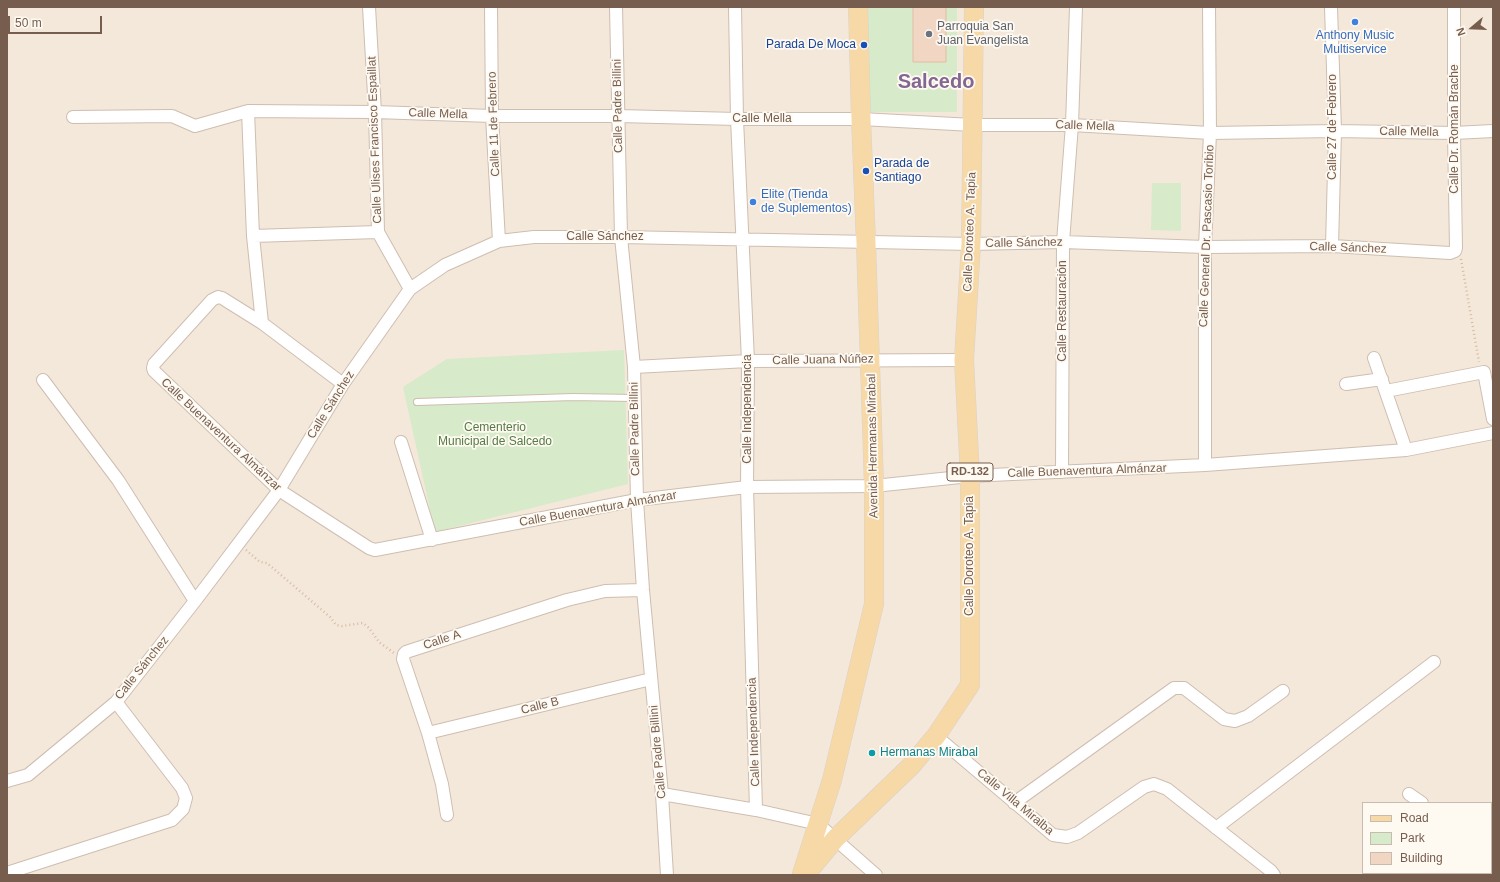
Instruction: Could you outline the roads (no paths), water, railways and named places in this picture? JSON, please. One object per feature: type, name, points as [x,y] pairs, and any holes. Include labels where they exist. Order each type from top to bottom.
[{"type":"main road","name":"Avenida Hermanas Mirabal","points":[[802,875],[832,780],[874,604],[874,486],[871,360],[860,119],[858,7]]},
{"type":"main road","name":"Calle Doroteo A. Tapia","points":[[805,875],[835,839],[911,766],[936,736],[970,685],[970,476],[964,360],[971,244],[974,7]]},
{"type":"street","name":"Calle Ulises Francisco Espaillat","points":[[369,7],[375,112],[378,232],[410,289]]},
{"type":"street","name":"Calle 11 de Febrero","points":[[491,7],[492,116],[499,241]]},
{"type":"street","name":"Calle Padre Billini","points":[[616,7],[621,237],[634,367],[637,500],[643,590],[662,794],[667,875]]},
{"type":"street","name":"Calle Independencia","points":[[735,7],[737,119],[748,361],[748,487],[756,810]]},
{"type":"street","name":"Calle Restauración","points":[[1062,472],[1063,242],[1072,125],[1076,7]]},
{"type":"street","name":"Calle General Dr. Pascasio Toribio","points":[[1205,466],[1205,247],[1210,133],[1209,7]]},
{"type":"street","name":"Calle 27 de Febrero","points":[[1331,7],[1335,132],[1332,246]]},
{"type":"street","name":"Calle Dr. Román Brache","points":[[1454,7],[1455,251]]},
{"type":"street","name":"Calle Mella","points":[[73,117],[172,116],[195,126],[248,111],[375,112],[492,116],[860,119],[973,125],[1072,125],[1210,133],[1454,133],[1493,131]]},
{"type":"street","points":[[248,111],[253,236],[262,323],[343,384]]},
{"type":"street","points":[[253,236],[378,232]]},
{"type":"street","name":"Calle Sánchez","points":[[7,781],[28,775],[116,702],[279,490],[343,384],[410,289],[445,265],[499,241],[534,237],[621,237],[866,243],[971,244],[1063,242],[1205,247],[1332,246],[1450,253],[1455,251]]},
{"type":"street","name":"Calle Buenaventura Almánzar","points":[[262,323],[222,298],[212,300],[154,364],[154,371],[279,490],[369,548],[376,550],[637,500],[748,487],[874,486],[970,476],[1205,466],[1406,450],[1493,434]]},
{"type":"street","points":[[1374,358],[1406,450]]},
{"type":"street","name":"Calle Juana Núñez","points":[[634,367],[748,361],[964,360]]},
{"type":"street","points":[[1386,391],[1484,372],[1493,419]]},
{"type":"street","points":[[1346,384],[1382,379]]},
{"type":"street","points":[[43,380],[118,480],[195,601]]},
{"type":"street","points":[[401,442],[432,540]]},
{"type":"street","name":"Calle A","points":[[428,733],[403,659],[406,652],[567,600],[605,591],[643,590]]},
{"type":"street","points":[[1216,828],[1434,662]]},
{"type":"street","name":"Calle B","points":[[428,733],[651,678]]},
{"type":"street","points":[[1014,803],[1174,688],[1184,688],[1224,719],[1234,721],[1248,716],[1283,691]]},
{"type":"street","points":[[7,873],[172,820],[183,809],[186,798],[182,788],[116,702]]},
{"type":"street","points":[[428,733],[442,784],[447,815]]},
{"type":"street","name":"Calle Villa Miralba","points":[[936,736],[1053,835],[1067,837],[1078,833],[1144,787],[1154,784],[1167,789],[1271,871],[1274,875]]},
{"type":"street","points":[[662,794],[756,810],[818,824],[876,875]]},
{"type":"street","points":[[1409,794],[1421,802]]},
{"type":"lane","points":[[417,402],[573,397],[634,398]]},
{"type":"place","name":"Anthony Music Multiservice","points":[[1355,22]]},
{"type":"place","name":"Parroquia San Juan Evangelista","points":[[929,34]]},
{"type":"place","name":"Parada De Moca","points":[[864,45]]},
{"type":"place","name":"Parada de Santiago","points":[[866,171]]},
{"type":"place","name":"Elite (Tienda de Suplementos)","points":[[753,202]]},
{"type":"place","name":"Hermanas Mirabal","points":[[872,753]]},
{"type":"district","name":"Salcedo","points":[[936,82]]},
{"type":"park label","name":"Cementerio Municipal de Salcedo","points":[[495,435]]}]
